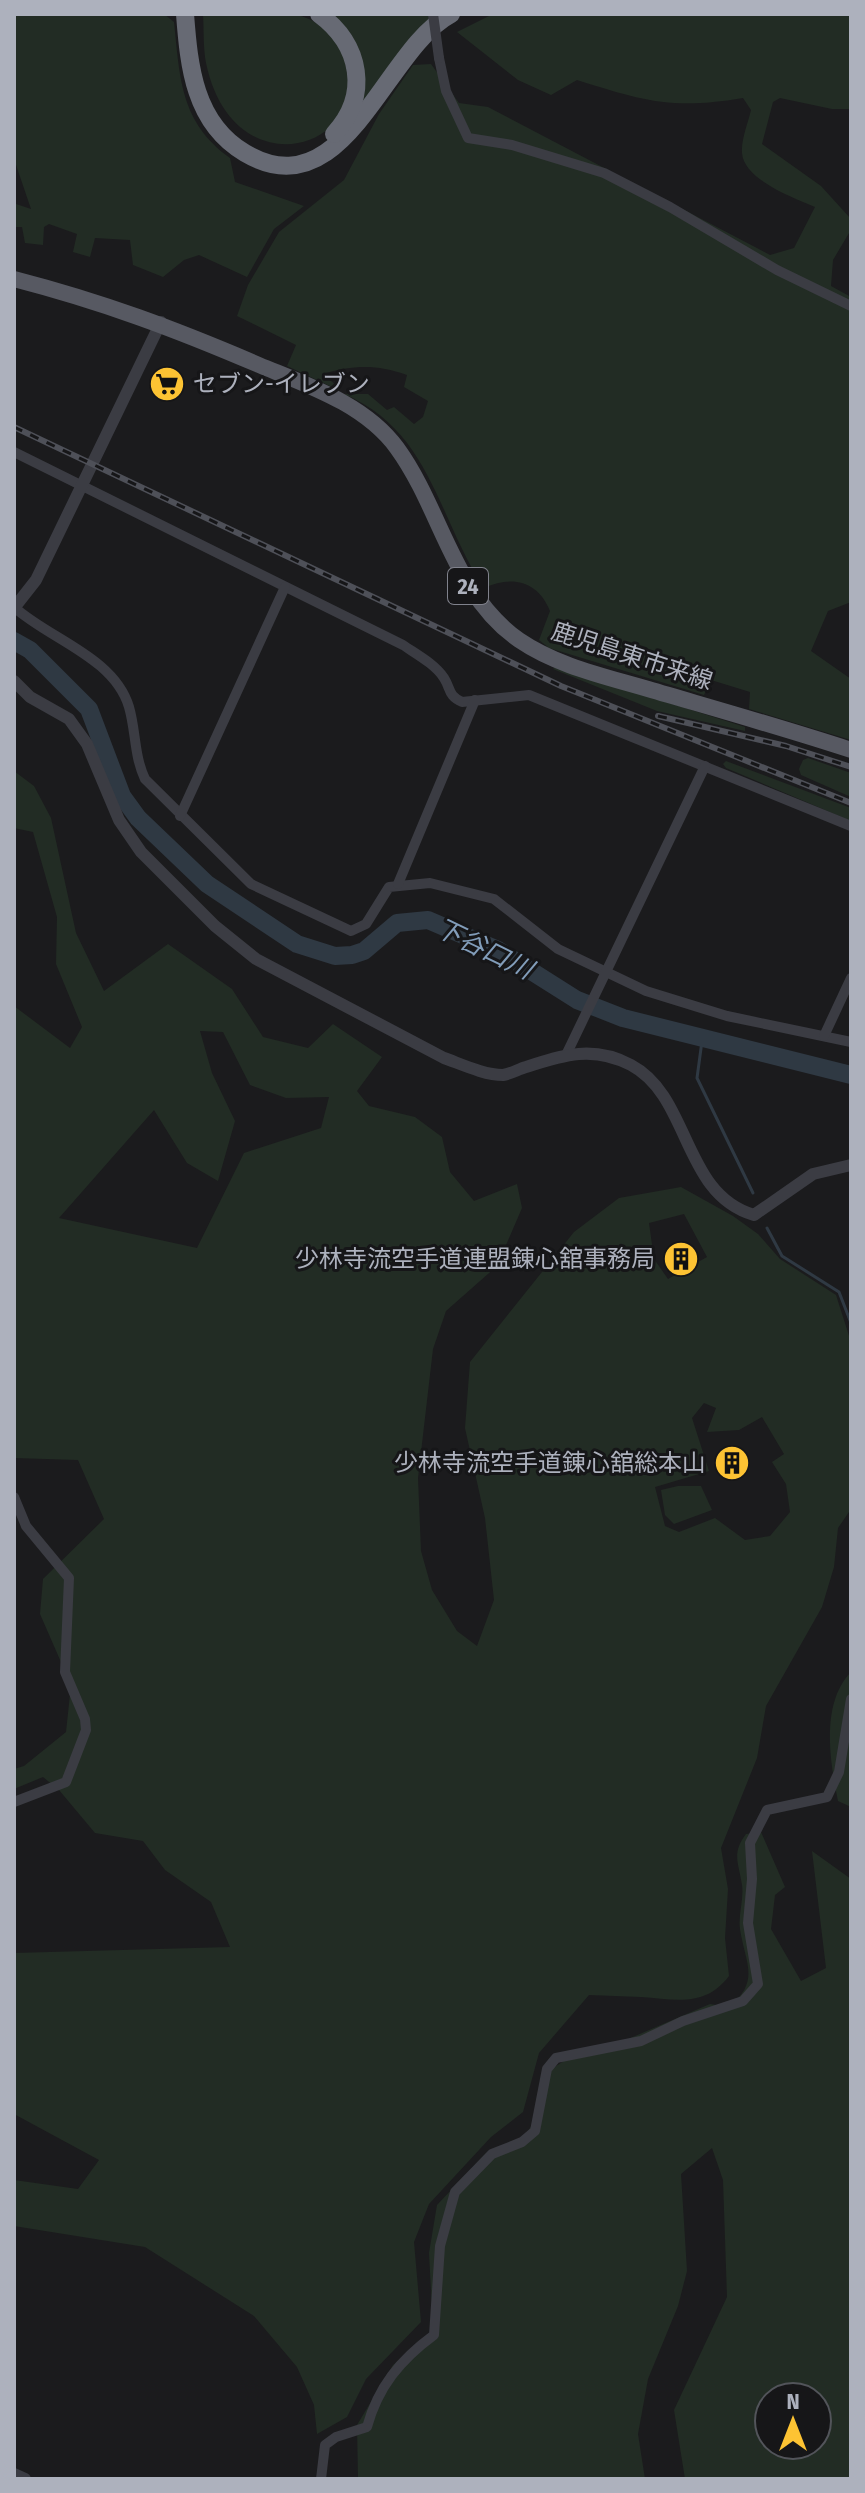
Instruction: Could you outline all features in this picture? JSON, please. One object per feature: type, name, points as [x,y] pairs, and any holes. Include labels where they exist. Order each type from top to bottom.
[{"type":"highway","points":[[185,14],[190,67],[203,108],[213,125],[229,142],[247,154],[268,162],[292,163],[324,153],[351,132],[411,49],[451,14]]},
{"type":"highway","points":[[194,14],[202,74],[220,118],[250,146],[286,154],[304,151],[335,134],[346,120],[357,89],[358,72],[346,39],[319,14]]},
{"type":"main road","name":"鹿児島東市来線","points":[[14,279],[161,322],[332,397],[371,421],[395,445],[409,466],[463,578],[499,624],[549,657],[851,750]]},
{"type":"street","points":[[433,14],[446,91],[468,138],[512,145],[604,173],[670,207],[777,270],[851,306]]},
{"type":"street","points":[[161,322],[36,580],[14,608],[30,622],[84,654],[115,683],[129,706],[138,764],[145,779],[180,816],[251,884],[342,930],[359,930],[384,892],[398,884],[430,883],[494,899],[558,949],[602,978],[727,1016],[851,1042]]},
{"type":"street","points":[[14,452],[403,645],[445,678],[449,694],[456,700],[529,695],[851,826]]},
{"type":"street","points":[[180,816],[285,587]]},
{"type":"street","points":[[14,681],[30,697],[69,719],[87,744],[119,820],[141,852],[215,926],[256,959],[444,1058],[477,1069],[503,1075],[567,1053],[586,1051],[627,1063],[642,1071],[661,1096],[714,1193],[737,1210],[754,1215],[813,1174],[851,1165]]},
{"type":"street","points":[[398,884],[475,700]]},
{"type":"street","points":[[567,1053],[705,766]]},
{"type":"street","points":[[824,1036],[851,978]]},
{"type":"street","points":[[14,1497],[26,1526],[69,1578],[65,1672],[85,1719],[86,1730],[66,1782],[14,1802]]},
{"type":"street","points":[[321,2479],[325,2445],[336,2437],[367,2427],[372,2409],[393,2370],[434,2335],[440,2246],[455,2192],[492,2154],[522,2142],[535,2131],[547,2069],[556,2058],[641,2041],[683,2021],[743,2001],[758,1984],[748,1923],[752,1879],[750,1843],[767,1810],[827,1797],[839,1772],[851,1699]]},
{"type":"street","points":[[14,2474],[25,2479]]},
{"type":"shaded area","points":[[14,14],[164,14],[174,22],[181,80],[192,114],[213,144],[230,158],[235,182],[304,206],[274,229],[247,277],[199,255],[184,260],[163,277],[133,265],[130,240],[95,238],[90,257],[73,252],[77,234],[49,224],[44,227],[43,245],[25,243],[22,227],[14,227],[16,204],[31,209],[14,159]]},
{"type":"shaded area","points":[[203,14],[291,14],[309,19],[323,28],[339,46],[346,62],[349,93],[339,117],[320,135],[296,144],[269,142],[243,129],[221,103],[206,63]]},
{"type":"shaded area","points":[[328,14],[442,14],[351,124],[362,88]]},
{"type":"shaded area","points":[[493,14],[851,14],[851,109],[832,109],[780,98],[773,102],[762,144],[821,186],[851,219],[849,233],[833,260],[831,286],[851,297],[851,602],[828,611],[811,651],[851,679],[851,740],[749,709],[750,692],[711,680],[704,695],[549,648],[539,640],[550,611],[539,593],[523,583],[514,582],[484,588],[414,453],[396,430],[373,410],[344,394],[368,394],[387,410],[394,407],[414,424],[423,417],[428,401],[404,387],[407,375],[365,367],[322,374],[340,388],[334,388],[287,366],[296,345],[237,316],[248,285],[279,232],[344,180],[379,114],[413,65],[431,64],[459,103],[488,107],[770,255],[794,248],[815,207],[771,187],[751,172],[745,163],[743,143],[751,110],[743,98],[697,103],[658,101],[577,80],[551,95],[518,80],[457,32]]},
{"type":"shaded area","points":[[556,667],[745,727],[745,731],[657,711],[553,669]]},
{"type":"shaded area","points":[[808,758],[851,773],[851,797],[801,775],[799,769],[803,760]]},
{"type":"shaded area","points":[[726,761],[851,808],[851,821],[726,768],[723,764]]},
{"type":"shaded area","points":[[14,771],[34,786],[51,818],[76,933],[104,991],[168,944],[232,989],[263,1037],[308,1048],[333,1024],[382,1057],[357,1091],[369,1106],[415,1117],[442,1137],[450,1172],[474,1201],[517,1184],[522,1208],[497,1266],[446,1311],[433,1349],[418,1478],[421,1551],[432,1590],[457,1631],[477,1646],[494,1600],[485,1518],[465,1428],[470,1362],[574,1232],[619,1198],[681,1187],[733,1216],[758,1234],[780,1259],[836,1295],[851,1342],[851,1509],[838,1528],[834,1567],[822,1607],[766,1706],[757,1758],[721,1848],[728,1889],[725,1938],[729,1976],[710,1993],[689,1999],[589,1995],[539,2053],[523,2112],[491,2137],[429,2204],[414,2242],[421,2322],[366,2379],[347,2417],[317,2434],[314,2405],[297,2367],[254,2316],[145,2247],[14,2226],[14,2180],[78,2189],[99,2160],[14,2114],[14,1953],[230,1947],[211,1902],[165,1870],[143,1841],[95,1833],[59,1790],[43,1777],[14,1789],[14,1769],[24,1766],[66,1732],[71,1685],[40,1614],[43,1579],[104,1519],[78,1460],[14,1458],[14,1006],[70,1048],[82,1027],[56,964],[57,917],[33,832],[14,828]],"holes":[[[200,1031],[223,1032],[250,1085],[286,1098],[329,1097],[321,1128],[244,1153],[197,1248],[59,1218],[154,1110],[187,1163],[218,1181],[235,1121],[212,1073]],[[684,1214],[707,1257],[668,1279],[654,1259],[649,1223]],[[704,1403],[716,1408],[707,1432],[739,1430],[762,1417],[784,1454],[772,1462],[786,1484],[790,1512],[770,1536],[745,1540],[715,1518],[679,1532],[665,1526],[655,1487],[709,1471],[692,1418]]]},
{"type":"shaded area","points":[[701,1486],[712,1510],[674,1524],[665,1515],[661,1490]]},
{"type":"shaded area","points":[[851,1672],[851,1807],[838,1801],[830,1734],[835,1700]]},
{"type":"shaded area","points":[[761,1832],[785,1887],[775,1895],[771,1929],[801,1981],[826,1968],[812,1851],[851,1879],[851,2479],[685,2479],[674,2410],[727,2297],[723,2180],[712,2148],[681,2174],[687,2271],[678,2306],[648,2379],[638,2434],[645,2479],[358,2479],[357,2425],[393,2365],[430,2333],[429,2253],[437,2205],[486,2153],[522,2139],[535,2121],[550,2070],[570,2057],[614,2045],[710,2004],[729,2007],[745,1989],[748,1971],[740,1929],[742,1891],[737,1859],[746,1834]]},
{"type":"waterway","name":"下谷口川","points":[[14,641],[30,650],[89,709],[122,796],[138,818],[207,884],[297,944],[335,956],[352,955],[364,951],[397,923],[428,920],[498,950],[577,1000],[623,1018],[851,1075]]},
{"type":"waterway","points":[[702,1041],[697,1078],[753,1193]]},
{"type":"waterway","points":[[767,1228],[782,1256],[839,1292],[851,1323]]},
{"type":"railway","points":[[14,427],[561,686],[851,803]]},
{"type":"railway","points":[[658,716],[786,746],[851,767]]},
{"type":"place","name":"セブン-イレブン","points":[[167,384]]},
{"type":"place","name":"少林寺流空手道連盟錬心舘事務局","points":[[681,1259]]},
{"type":"place","name":"少林寺流空手道錬心舘総本山","points":[[732,1463]]}]
